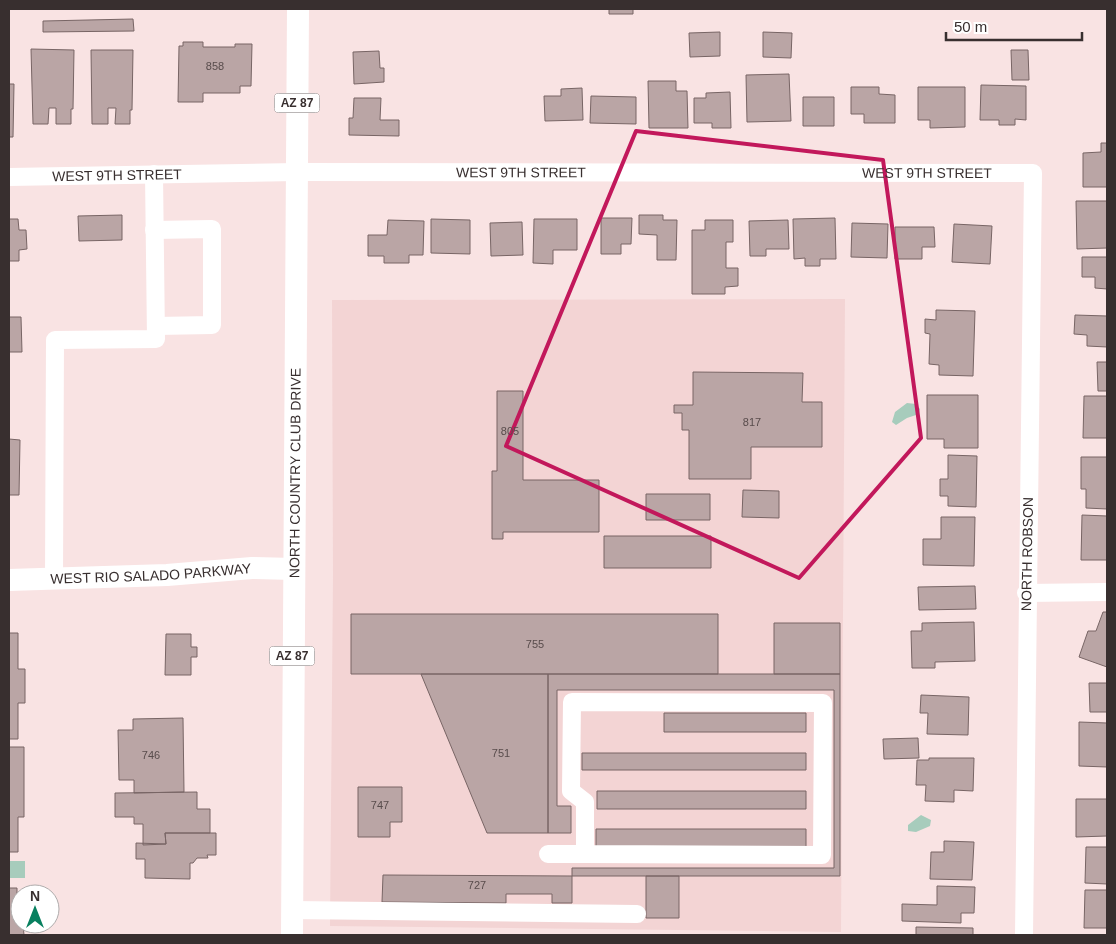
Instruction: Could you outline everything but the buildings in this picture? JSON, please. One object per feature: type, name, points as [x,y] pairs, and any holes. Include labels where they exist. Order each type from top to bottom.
[{"type":"main road","name":"NORTH COUNTRY CLUB DRIVE","points":[[292,935],[294,568],[297,435],[298,9]]},
{"type":"main road","name":"WEST RIO SALADO PARKWAY","points":[[9,580],[167,575],[252,568],[294,568]]},
{"type":"street","name":"WEST 9TH STREET","points":[[9,177],[297,172],[1033,173]]},
{"type":"street","name":"NORTH ROBSON","points":[[1024,935],[1026,593],[1033,173]]},
{"type":"street","points":[[54,579],[55,340],[156,339],[154,174]]},
{"type":"street","points":[[154,230],[212,229],[212,325],[156,326]]},
{"type":"street","points":[[1026,593],[1107,592]]},
{"type":"street","points":[[548,854],[822,855],[823,703],[572,702],[571,791],[585,802],[585,854]]},
{"type":"street","points":[[292,910],[636,914]]},
{"type":"highlighted area","points":[[636,131],[883,160],[921,438],[799,578],[506,446]]},
{"type":"shaded area","points":[[845,299],[841,932],[330,926],[333,574],[332,300]]},
{"type":"shaded area","points":[[907,403],[916,404],[920,409],[919,414],[907,418],[896,425],[892,422],[895,412]]},
{"type":"shaded area","points":[[921,815],[931,820],[930,826],[916,832],[908,831],[908,825]]},
{"type":"shaded area","points":[[9,861],[25,861],[25,878],[9,878]]}]
